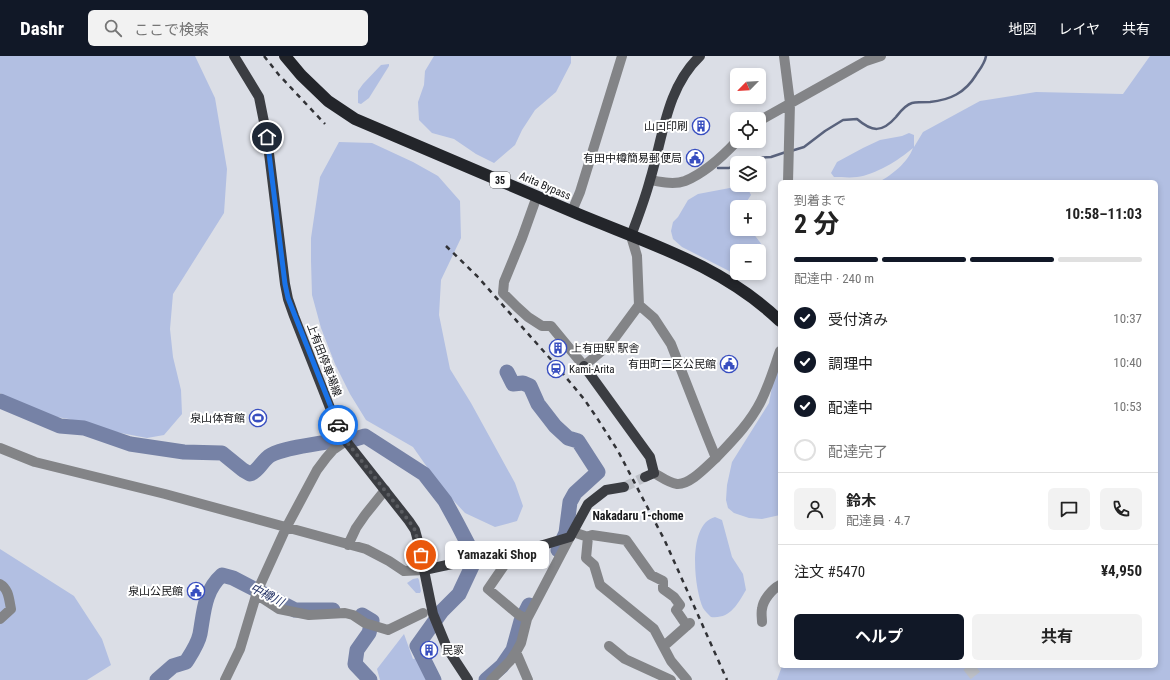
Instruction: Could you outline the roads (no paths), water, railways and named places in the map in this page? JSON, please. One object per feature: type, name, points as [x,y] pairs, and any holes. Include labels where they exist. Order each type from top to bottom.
[{"type":"highway","name":"Arita Bypass","points":[[285,56],[301,75],[328,101],[355,119],[631,236],[679,254],[730,281],[760,303],[778,319]]},
{"type":"main road","name":"上有田停車場線","points":[[234,56],[259,97],[267,137],[288,298],[336,423],[346,441],[415,530],[432,614],[441,637],[468,680]]},
{"type":"main road","points":[[631,236],[650,180],[660,139],[674,94],[692,64],[700,56]]},
{"type":"main road","points":[[584,366],[650,457],[649,475]]},
{"type":"main road","points":[[424,570],[480,558],[512,554],[535,548],[571,535],[588,504],[606,490],[624,487]]},
{"type":"street","points":[[572,211],[580,192],[622,56]]},
{"type":"street","points":[[784,56],[790,104],[788,180]]},
{"type":"street","points":[[766,117],[866,61],[881,56]]},
{"type":"street","points":[[650,180],[668,183],[684,181],[702,171],[730,148]]},
{"type":"street","points":[[537,196],[504,282],[504,293],[528,317],[542,326],[551,326],[584,366],[611,343],[639,305],[637,256],[631,236]]},
{"type":"street","points":[[639,305],[654,318],[671,344],[716,458]]},
{"type":"street","points":[[649,475],[677,484],[686,482],[716,458],[749,421],[761,401],[778,356]]},
{"type":"street","points":[[225,680],[240,649],[260,582],[286,528],[317,470],[333,450],[346,441]]},
{"type":"street","points":[[0,448],[35,462],[164,494],[366,549],[389,561],[404,572],[424,570]]},
{"type":"street","points":[[348,544],[356,528],[385,490]]},
{"type":"street","points":[[256,594],[286,528]]},
{"type":"street","points":[[491,680],[502,670],[516,652],[520,643],[524,618],[571,535],[588,537],[592,535],[626,540],[651,575],[663,581],[663,592],[674,597],[680,605],[676,610],[688,624],[664,646]]},
{"type":"street","points":[[588,537],[586,558],[594,565],[600,585],[654,629],[664,646],[679,679]]},
{"type":"street","points":[[512,554],[488,590],[524,618]]},
{"type":"street","points":[[0,584],[3,585],[8,594],[10,609],[0,619]]},
{"type":"street","points":[[762,622],[762,607],[768,596],[778,586]]},
{"type":"street","points":[[256,594],[280,609],[309,615],[345,613],[353,615],[365,623],[388,630],[424,613]]},
{"type":"street","points":[[609,646],[625,659],[679,679]]},
{"type":"street","points":[[516,652],[528,680]]},
{"type":"waterway","points":[[791,151],[804,147],[825,131],[843,120],[857,119],[867,126],[877,129],[886,126],[909,104],[916,102],[937,101],[950,97],[967,87],[982,66],[986,56]]},
{"type":"waterway","points":[[766,157],[786,152]]},
{"type":"waterway","points":[[718,168],[730,168]]},
{"type":"waterway","points":[[507,372],[513,384],[523,383],[530,386],[538,404],[555,426],[568,438],[578,441],[598,472],[575,493],[570,502],[566,533],[558,550]]},
{"type":"waterway","points":[[0,401],[60,426],[84,428],[130,444],[184,452],[222,453],[250,474],[253,473],[268,457],[277,452],[338,440]]},
{"type":"waterway","points":[[352,440],[365,436],[424,474],[445,501],[470,548],[474,562],[459,594],[442,611],[417,646],[434,680]]},
{"type":"waterway","name":"中樽川","points":[[157,680],[173,666],[186,662],[190,656],[199,638],[208,595],[216,581],[222,575],[233,578],[295,610],[333,610]]},
{"type":"waterway","points":[[486,680],[502,666],[513,650],[521,621],[529,605]]},
{"type":"waterway","name":"中樽川","points":[[362,615],[372,621],[369,633],[357,650],[355,664],[370,680]]},
{"type":"tunnel","points":[[624,487],[645,477]]},
{"type":"tunnel","points":[[970,668],[979,680]]},
{"type":"railway","points":[[264,56],[279,75],[325,124]]},
{"type":"railway","points":[[446,246],[477,276],[554,363],[584,399],[597,418],[618,451],[665,541],[727,680]]},
{"type":"place","name":"山口印刷","points":[[701,126]]},
{"type":"place","name":"有田中樽簡易郵便局","points":[[695,158]]},
{"type":"place","name":"上有田駅 駅舎","points":[[558,348]]},
{"type":"place","name":"有田町二区公民館","points":[[729,364]]},
{"type":"place","name":"Kami-Arita","points":[[556,369]]},
{"type":"place","name":"泉山体育館","points":[[258,418]]},
{"type":"place","name":"Yamazaki Shop","points":[[421,555]]},
{"type":"place","name":"泉山公民館","points":[[196,591]]},
{"type":"place","name":"民家","points":[[429,650]]},
{"type":"district","name":"Nakadaru 1-chome","points":[[638,516]]}]
